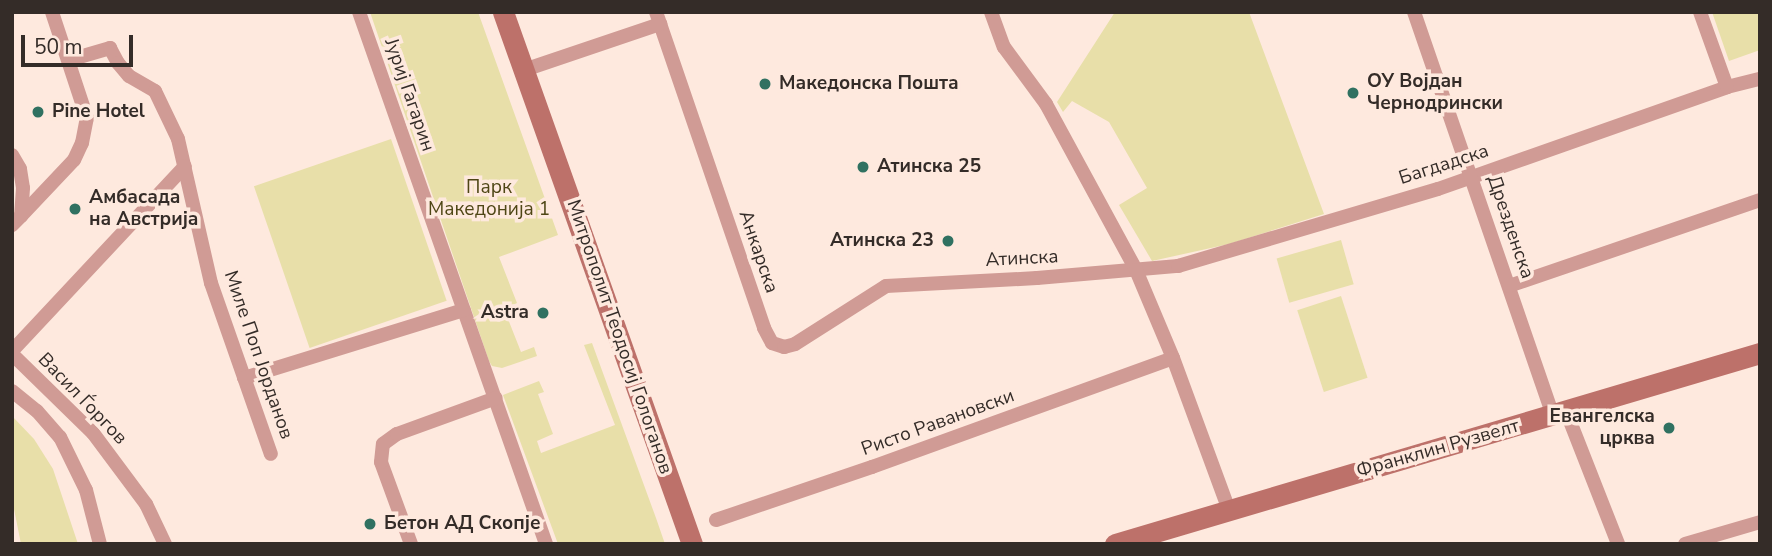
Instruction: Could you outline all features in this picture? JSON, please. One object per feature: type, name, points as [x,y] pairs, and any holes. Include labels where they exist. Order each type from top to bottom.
[{"type":"street","points":[[17,221],[66,172],[82,144],[88,118],[52,12]]},
{"type":"street","name":"Јуриј Гагарин","points":[[359,12],[546,544]]},
{"type":"street","name":"Митрополит Теодосиј Гологанов","points":[[503,12],[692,544]]},
{"type":"street","points":[[991,12],[1004,47],[1046,104],[1136,271],[1173,358],[1229,510]]},
{"type":"street","name":"Дрезденска","points":[[1414,12],[1509,286],[1560,413],[1618,544]]},
{"type":"street","points":[[1700,12],[1727,87]]},
{"type":"street","name":"Анкарска","points":[[524,70],[658,18],[764,328],[772,343],[792,346],[883,287],[911,284]]},
{"type":"street","name":"Миле Поп Јорданов","points":[[69,60],[110,48],[129,76],[155,91],[178,139],[211,283],[271,454]]},
{"type":"street","name":"Багдадска","points":[[1136,271],[1178,266],[1472,177],[1727,87],[1760,79]]},
{"type":"street","points":[[12,155],[20,169],[23,188],[17,221]]},
{"type":"street","points":[[12,352],[185,166]]},
{"type":"street","points":[[1509,286],[1760,200]]},
{"type":"street","name":"Атинска","points":[[911,284],[1136,271]]},
{"type":"street","points":[[244,378],[464,310]]},
{"type":"street","name":"Васил Ѓоргов","points":[[12,352],[93,433],[146,504],[165,544]]},
{"type":"street","name":"Франклин Рузвелт","points":[[1115,544],[1760,353]]},
{"type":"street","name":"Ристо Равановски","points":[[716,520],[872,467],[1173,358]]},
{"type":"street","points":[[12,391],[37,411],[60,436],[86,490],[100,544]]},
{"type":"street","points":[[411,544],[382,461],[383,444],[397,433],[496,398]]},
{"type":"street","points":[[1685,544],[1760,522]]},
{"type":"green space","name":"Парк Македонија 1","points":[[370,12],[478,12],[558,235],[499,257],[517,303],[504,309],[521,352],[534,347],[537,356],[502,368],[492,366],[489,361]]},
{"type":"green space","points":[[1115,12],[1249,12],[1324,214],[1229,244],[1152,261],[1119,205],[1147,188],[1109,122],[1072,101],[1063,112],[1057,102]]},
{"type":"green space","points":[[1712,12],[1760,12],[1760,50],[1729,61]]},
{"type":"green space","points":[[391,139],[447,301],[310,348],[254,186]]},
{"type":"green space","points":[[1341,240],[1354,284],[1289,303],[1277,258]]},
{"type":"green space","points":[[1341,296],[1368,378],[1324,392],[1297,310]]},
{"type":"green space","points":[[592,343],[665,544],[558,544],[503,395],[539,381],[544,392],[538,394],[553,434],[537,441],[541,453],[615,425],[584,345]]},
{"type":"green space","points":[[12,416],[34,439],[53,469],[78,544],[21,544],[12,499]]},
{"type":"place","name":"Македонска Пошта","points":[[765,84]]},
{"type":"place","name":"ОУ Војдан Чернодрински","points":[[1353,93]]},
{"type":"place","name":"Pine Hotel","points":[[38,112]]},
{"type":"place","name":"Атинска 25","points":[[863,167]]},
{"type":"place","name":"Амбасада на Австрија","points":[[75,209]]},
{"type":"place","name":"Атинска 23","points":[[948,241]]},
{"type":"place","name":"Astra","points":[[543,313]]},
{"type":"place","name":"Евангелска црква","points":[[1669,428]]},
{"type":"place","name":"Бетон АД Скопје","points":[[370,524]]}]
